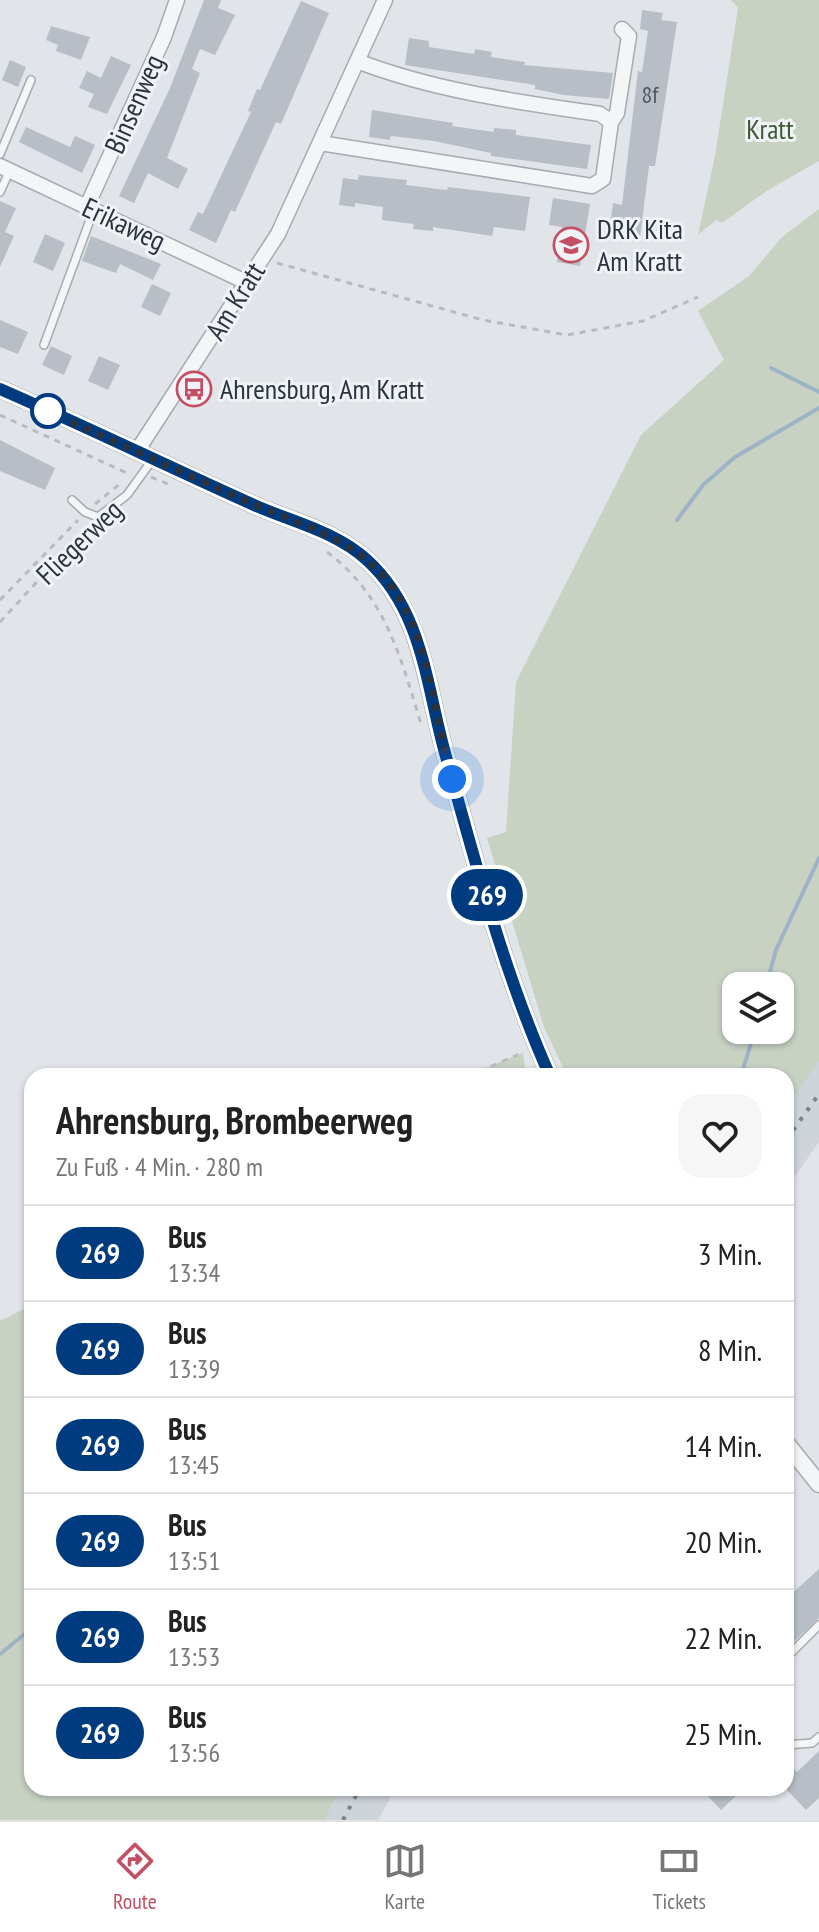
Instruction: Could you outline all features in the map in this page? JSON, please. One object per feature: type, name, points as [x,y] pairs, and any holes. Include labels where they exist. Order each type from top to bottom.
[{"type":"street","name":"Binsenweg","points":[[91,208],[177,0]]},
{"type":"street","name":"Am Kratt","points":[[137,451],[278,234],[385,0]]},
{"type":"street","points":[[320,143],[592,186],[603,179],[611,122],[617,113],[629,36],[622,29]]},
{"type":"street","points":[[357,61],[395,75],[485,97],[600,114],[611,122]]},
{"type":"street","name":"Erikaweg","points":[[5,168],[248,283]]},
{"type":"street","points":[[0,389],[337,539],[365,558],[396,592],[417,636],[445,753],[491,908],[547,1068]]},
{"type":"street","points":[[794,1453],[819,1484]]},
{"type":"lane","points":[[0,154],[31,80]]},
{"type":"lane","points":[[0,192],[5,168]]},
{"type":"lane","points":[[44,345],[91,208]]},
{"type":"lane","name":"Fliegerweg","points":[[98,517],[127,495],[153,459]]},
{"type":"lane","points":[[72,500],[85,512],[98,517]]},
{"type":"lane","points":[[794,1650],[819,1625]]},
{"type":"lane","points":[[794,1744],[812,1743],[819,1737]]},
{"type":"path","points":[[262,259],[483,320],[567,335],[643,321],[698,297]]},
{"type":"path","points":[[0,415],[130,475],[177,488]]},
{"type":"path","points":[[0,600],[85,512],[130,475],[137,451]]},
{"type":"path","name":"Fliegerweg","points":[[0,622],[98,517]]},
{"type":"path","points":[[318,548],[346,568],[387,620],[424,732]]},
{"type":"path","points":[[487,1068],[525,1051],[530,1063]]},
{"type":"shaded area","points":[[819,1061],[819,1142],[794,1178],[794,1097]]},
{"type":"shaded area","points":[[336,1796],[392,1796],[378,1820],[325,1820]]},
{"type":"green space","name":"Kratt","points":[[731,0],[819,0],[819,161],[768,190],[722,223],[716,220],[698,235],[715,156],[738,8]]},
{"type":"green space","points":[[819,209],[819,1061],[794,1097],[794,1068],[563,1068],[544,1027],[487,838],[506,832],[516,682],[641,435],[724,360],[698,311],[749,276],[782,237]]},
{"type":"green space","points":[[523,1053],[525,1068],[485,1068]]},
{"type":"green space","points":[[24,1309],[24,1796],[336,1796],[325,1820],[0,1820],[0,1321]]},
{"type":"building","points":[[204,0],[221,0],[218,8],[235,15],[215,55],[200,49],[192,69],[200,73],[167,158],[188,169],[178,189],[148,173],[134,203],[119,196],[170,88]]},
{"type":"building","points":[[301,1],[329,13],[281,124],[276,122],[235,212],[231,210],[216,243],[189,230],[198,212],[203,214],[251,112],[248,111],[257,89],[260,90]]},
{"type":"building","points":[[642,10],[663,13],[661,20],[677,22],[655,166],[649,166],[640,237],[609,232],[613,203],[622,205],[638,71],[642,72],[648,31],[640,29]]},
{"type":"building","points":[[51,26],[90,37],[81,60],[56,51],[58,45],[46,40]]},
{"type":"building","points":[[409,38],[429,41],[429,47],[474,54],[475,49],[492,52],[491,57],[525,62],[524,65],[613,73],[609,99],[564,95],[535,89],[535,85],[405,65]]},
{"type":"building","points":[[111,56],[131,65],[107,114],[88,107],[94,94],[79,88],[87,71],[101,78]]},
{"type":"building","points":[[10,60],[26,67],[18,87],[2,80]]},
{"type":"building","points":[[372,110],[453,123],[452,126],[494,132],[494,128],[516,130],[516,135],[591,145],[587,169],[491,156],[491,153],[434,141],[369,137]]},
{"type":"building","points":[[26,127],[70,147],[75,136],[95,145],[82,173],[19,142]]},
{"type":"building","points":[[359,175],[407,180],[406,185],[530,197],[525,231],[494,227],[492,236],[433,227],[433,231],[413,229],[414,224],[382,220],[383,207],[355,203],[355,207],[339,205],[343,178],[358,180]]},
{"type":"building","name":"DRK Kita Am Kratt","points":[[553,198],[590,204],[580,266],[557,262],[562,227],[549,225]]},
{"type":"building","points":[[0,201],[16,208],[5,232],[14,236],[0,267]]},
{"type":"building","points":[[45,234],[65,243],[53,271],[33,262]]},
{"type":"building","points":[[91,236],[161,264],[153,280],[120,264],[116,273],[82,261]]},
{"type":"building","points":[[152,284],[171,293],[160,316],[141,307]]},
{"type":"building","points":[[0,320],[28,332],[18,354],[0,347]]},
{"type":"building","points":[[51,346],[72,356],[64,375],[42,365]]},
{"type":"building","points":[[99,356],[120,365],[108,390],[88,381]]},
{"type":"building","points":[[0,440],[55,468],[45,490],[0,471]]},
{"type":"building","points":[[819,1569],[819,1618],[794,1641],[794,1592]]},
{"type":"building","points":[[819,1751],[819,1798],[806,1810],[793,1796],[794,1769],[797,1772]]},
{"type":"building","points":[[708,1796],[736,1796],[721,1810]]},
{"type":"waterway","points":[[771,368],[819,392]]},
{"type":"waterway","points":[[677,520],[703,485],[735,457],[819,408]]},
{"type":"waterway","points":[[770,972],[776,950],[819,858]]},
{"type":"waterway","points":[[743,1068],[751,1044]]},
{"type":"waterway","points":[[0,1654],[24,1634]]},
{"type":"railway","points":[[794,1129],[819,1094]]},
{"type":"railway","points":[[343,1820],[356,1796]]},
{"type":"bus line","name":"269","points":[[0,389],[257,507],[337,539],[365,558],[396,592],[417,636],[437,724],[491,908],[547,1068]]},
{"type":"place","name":"DRK Kita Am Kratt","points":[[571,245]]},
{"type":"place","name":"Ahrensburg, Am Kratt","points":[[194,389]]},
{"type":"route","points":[[48,411],[257,507],[320,531],[365,558],[396,592],[417,636],[452,779]]}]
